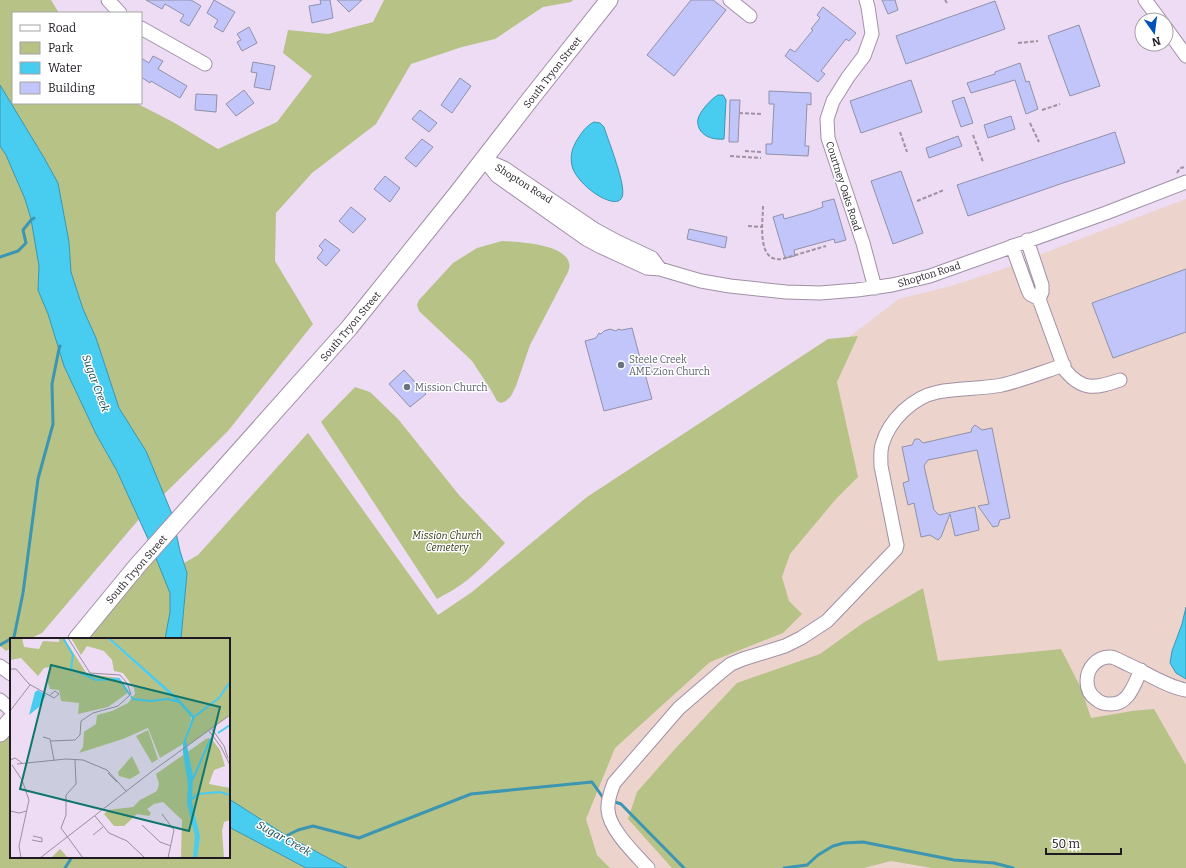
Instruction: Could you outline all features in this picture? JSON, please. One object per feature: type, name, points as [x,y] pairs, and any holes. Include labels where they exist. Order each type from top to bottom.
[{"type":"main road","name":"South Tryon Street","points":[[78,638],[137,566],[349,328],[609,0]]},
{"type":"main road","points":[[0,734],[10,721]]},
{"type":"street","points":[[108,0],[119,12]]},
{"type":"street","points":[[730,0],[750,16]]},
{"type":"street","name":"Courtney Oaks Road","points":[[866,0],[872,34],[864,56],[848,77],[833,101],[827,119],[828,138],[863,243],[875,288]]},
{"type":"street","points":[[1145,0],[1154,12]]},
{"type":"street","points":[[142,29],[205,64]]},
{"type":"street","points":[[1174,39],[1186,56]]},
{"type":"street","name":"Shopton Road","points":[[484,159],[497,176],[586,239],[646,268],[660,269],[702,281],[730,286],[786,292],[820,293],[857,290],[892,286],[930,276],[1186,182]]},
{"type":"street","points":[[1027,240],[1042,285],[1042,292],[1039,299]]},
{"type":"street","points":[[1012,246],[1028,290],[1030,294],[1039,299],[1066,370],[1070,376],[1078,382],[1094,387],[1120,380]]},
{"type":"street","points":[[648,868],[627,846],[610,820],[608,809],[609,796],[614,783],[679,708],[722,671],[731,664],[801,638],[827,620],[896,549],[897,545],[881,456],[882,445],[886,434],[894,422],[911,405],[936,392],[991,387],[1034,376],[1064,365]]},
{"type":"street","points":[[0,666],[10,673]]},
{"type":"street","points":[[1141,670],[1174,687],[1186,690]]},
{"type":"street","points":[[0,700],[10,709]]},
{"type":"path","points":[[1018,43],[1038,41]]},
{"type":"path","points":[[1042,110],[1060,104]]},
{"type":"path","points":[[740,113],[763,114]]},
{"type":"path","points":[[1030,123],[1039,142]]},
{"type":"path","points":[[900,132],[907,152]]},
{"type":"path","points":[[973,135],[982,162]]},
{"type":"path","points":[[745,151],[761,152]]},
{"type":"path","points":[[730,156],[761,158]]},
{"type":"path","points":[[1180,168],[1186,167]]},
{"type":"path","points":[[917,201],[944,190]]},
{"type":"path","points":[[763,206],[763,243],[769,255],[779,260],[826,246]]},
{"type":"path","points":[[748,226],[762,227]]},
{"type":"shaded area","points":[[1186,199],[1186,868],[340,868],[230,809],[230,756],[390,686],[899,299],[951,286],[1003,269]]},
{"type":"green space","points":[[0,0],[51,0],[58,12],[12,12],[12,104],[138,104],[173,122],[218,149],[277,122],[312,76],[283,53],[288,30],[328,34],[373,22],[384,0],[573,0],[571,2],[543,7],[495,39],[462,47],[411,64],[376,124],[312,173],[276,213],[275,261],[313,324],[228,431],[140,518],[42,633],[31,638],[10,638],[10,649],[6,651],[0,646]]},
{"type":"green space","points":[[502,241],[529,243],[550,248],[566,257],[569,263],[569,269],[530,345],[511,396],[506,401],[501,403],[497,401],[472,361],[419,311],[417,305],[419,300],[453,263],[477,248]]},
{"type":"green space","points":[[858,336],[837,382],[858,477],[836,499],[790,554],[782,577],[789,601],[802,614],[783,633],[710,662],[615,748],[586,819],[597,855],[610,868],[347,868],[287,836],[230,800],[230,638],[181,638],[187,573],[184,563],[198,555],[308,433],[438,615],[472,592],[587,497],[828,339]]},
{"type":"green space","name":"Mission Church Cemetery","points":[[355,387],[370,392],[398,419],[459,495],[505,543],[467,580],[437,599],[321,422]]},
{"type":"green space","points":[[160,541],[171,579],[170,638],[78,638]]},
{"type":"green space","points":[[923,588],[938,661],[1061,649],[1081,688],[1091,718],[1154,709],[1186,765],[1186,868],[932,868],[891,861],[864,868],[672,868],[628,819],[637,792],[737,683],[820,654],[863,623]]},
{"type":"green space","points":[[10,721],[10,858],[230,858],[230,809],[339,868],[0,868],[0,733]]},
{"type":"water","name":"Sugar Creek","points":[[0,85],[58,183],[69,242],[71,272],[83,309],[96,338],[119,408],[146,451],[172,514],[180,551],[187,573],[181,638],[165,638],[170,612],[170,593],[149,541],[117,471],[96,434],[64,366],[48,314],[38,290],[39,266],[31,219],[25,199],[6,155],[0,146]]},
{"type":"water","points":[[718,95],[723,95],[726,100],[724,139],[716,139],[706,136],[699,128],[698,124],[699,116],[703,109]]},
{"type":"water","points":[[594,122],[600,123],[604,127],[613,152],[622,184],[623,192],[620,200],[608,200],[596,194],[582,182],[573,169],[571,161],[572,150],[575,143],[584,130]]},
{"type":"water","points":[[1186,607],[1186,679],[1176,673],[1170,663],[1172,651],[1182,624]]},
{"type":"water","name":"Sugar Creek","points":[[230,800],[287,836],[347,868],[306,868],[230,828]]},
{"type":"building","points":[[146,0],[191,0],[201,6],[189,26],[180,21],[184,15],[165,4],[162,9]]},
{"type":"building","points":[[214,0],[235,12],[223,32],[214,27],[218,20],[207,13]]},
{"type":"building","points":[[320,0],[330,0],[333,18],[312,23],[309,6],[321,4]]},
{"type":"building","points":[[337,0],[362,0],[349,12]]},
{"type":"building","points":[[691,0],[713,0],[726,10],[674,76],[647,55]]},
{"type":"building","points":[[882,0],[895,0],[898,10],[888,14]]},
{"type":"building","points":[[995,1],[1005,29],[906,64],[896,36]]},
{"type":"building","points":[[823,7],[856,33],[849,41],[846,39],[821,71],[825,74],[818,82],[785,56],[790,49],[795,52],[813,30],[811,29],[820,18],[817,15]]},
{"type":"building","points":[[1079,25],[1100,86],[1070,96],[1048,36]]},
{"type":"building","points":[[249,27],[257,43],[242,51],[237,42],[241,40],[237,34]]},
{"type":"building","points":[[153,56],[163,61],[158,69],[187,86],[180,98],[151,81],[150,83],[142,78],[142,59],[149,63]]},
{"type":"building","points":[[253,62],[275,66],[270,90],[254,87],[257,73],[251,72]]},
{"type":"building","points":[[1020,63],[1026,82],[1029,81],[1038,109],[1026,114],[1015,80],[971,93],[967,83],[995,74],[995,72]]},
{"type":"building","points":[[460,78],[471,86],[452,113],[441,105]]},
{"type":"building","points":[[911,80],[922,112],[861,133],[850,101]]},
{"type":"building","points":[[244,90],[254,103],[236,116],[226,104]]},
{"type":"building","points":[[769,91],[811,93],[811,105],[807,104],[805,146],[809,146],[808,156],[766,154],[766,144],[772,144],[774,104],[769,104]]},
{"type":"building","points":[[196,94],[217,95],[216,112],[195,110]]},
{"type":"building","points":[[964,97],[973,123],[961,127],[952,101]]},
{"type":"building","points":[[730,100],[740,100],[738,142],[729,142]]},
{"type":"building","points":[[420,110],[437,123],[429,132],[412,119]]},
{"type":"building","points":[[1011,116],[1015,129],[988,138],[984,125]]},
{"type":"building","points":[[1115,132],[1125,163],[968,216],[957,185]]},
{"type":"building","points":[[958,136],[962,146],[929,158],[926,148]]},
{"type":"building","points":[[422,139],[433,147],[416,167],[405,158]]},
{"type":"building","points":[[901,171],[923,233],[893,244],[871,181]]},
{"type":"building","points":[[385,176],[400,188],[390,202],[374,189]]},
{"type":"building","points":[[834,199],[846,240],[835,243],[834,239],[794,250],[795,256],[785,258],[773,217],[783,214],[784,219],[809,212],[823,207],[822,202]]},
{"type":"building","points":[[351,207],[366,219],[353,233],[339,221]]},
{"type":"building","points":[[689,229],[727,237],[725,248],[687,239]]},
{"type":"building","points":[[325,239],[340,250],[326,266],[317,258],[323,250],[319,246]]},
{"type":"building","points":[[1186,269],[1186,332],[1113,358],[1092,303]]},
{"type":"building","name":"Steele Creek AME Zion Church","points":[[632,328],[640,358],[648,356],[653,372],[645,374],[652,399],[604,411],[585,341],[596,338],[599,333],[601,334],[610,329],[616,331],[618,329],[622,330]]},
{"type":"building","points":[[404,370],[426,394],[410,407],[389,384]]},
{"type":"building","points":[[975,425],[982,430],[992,428],[1010,518],[1000,520],[998,526],[993,527],[978,506],[989,504],[977,450],[928,460],[924,466],[934,510],[939,515],[975,507],[979,530],[955,536],[950,514],[941,537],[938,540],[930,535],[921,537],[914,503],[908,505],[903,483],[909,481],[902,447],[912,445],[915,439],[919,439],[923,443],[971,432]]},
{"type":"waterway","points":[[0,257],[18,251],[26,243],[23,230],[34,218]]},
{"type":"waterway","points":[[12,638],[14,637],[23,593],[38,479],[53,424],[52,384],[60,346]]},
{"type":"waterway","points":[[0,645],[10,639]]},
{"type":"waterway","name":"Sugar Creek","points":[[284,837],[298,830],[313,826],[359,838],[471,794],[592,782],[604,799]]},
{"type":"waterway","points":[[615,802],[621,804],[684,868]]},
{"type":"waterway","points":[[784,868],[807,865],[818,855],[833,846],[844,843],[863,842],[954,860],[994,863],[1013,868]]},
{"type":"waterway","points":[[65,868],[71,858]]},
{"type":"place","name":"Steele Creek AME Zion Church","points":[[621,365]]},
{"type":"place","name":"Mission Church","points":[[407,387]]}]
